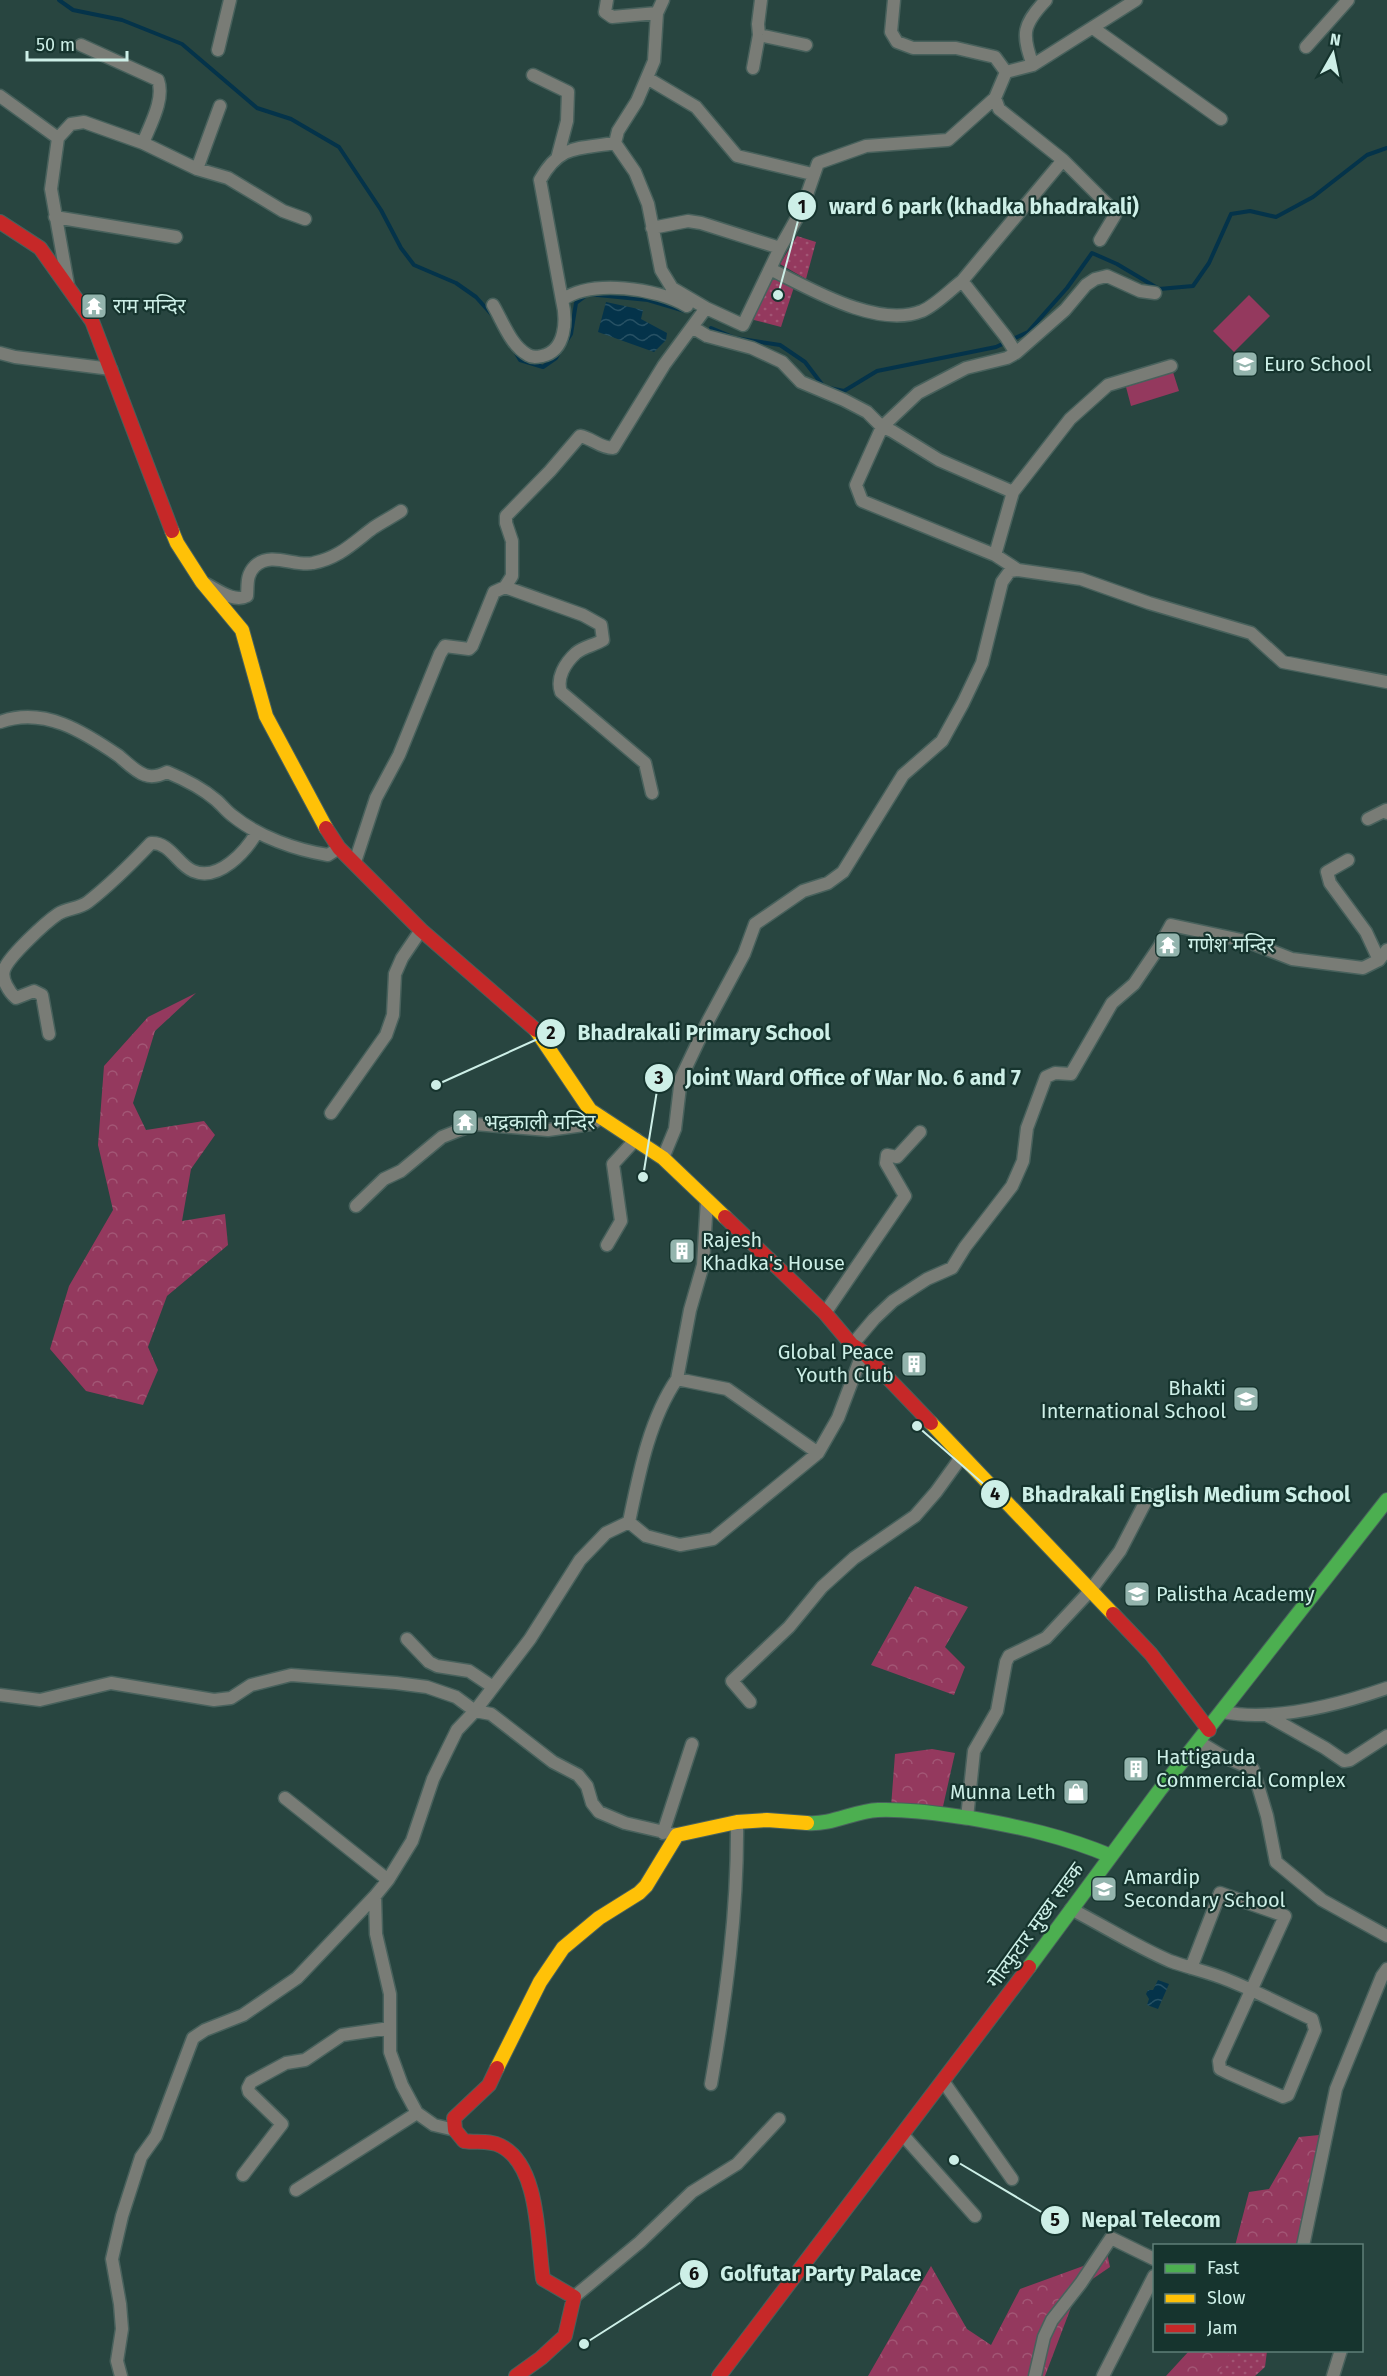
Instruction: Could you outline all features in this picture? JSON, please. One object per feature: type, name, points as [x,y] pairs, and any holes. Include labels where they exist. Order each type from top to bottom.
[{"type":"street","points":[[218,50],[230,0]]},
{"type":"street","points":[[608,0],[605,12],[612,17],[657,13]]},
{"type":"street","points":[[663,0],[657,13],[654,61],[637,101],[618,131],[615,143],[635,172],[648,204],[661,270],[672,288],[704,311]]},
{"type":"street","points":[[753,68],[759,35],[761,0]]},
{"type":"street","points":[[894,0],[891,32],[897,42],[913,48],[956,48],[995,57],[1006,72]]},
{"type":"street","points":[[1034,65],[1026,48],[1025,30],[1031,15],[1046,0]]},
{"type":"street","points":[[1006,72],[1034,65],[1136,0]]},
{"type":"street","points":[[1306,47],[1348,0]]},
{"type":"street","points":[[1093,28],[1221,119]]},
{"type":"street","points":[[759,35],[806,45]]},
{"type":"street","points":[[81,45],[158,80],[161,87],[158,102],[143,143]]},
{"type":"street","points":[[562,300],[572,293],[604,288],[648,291],[743,325],[780,248],[802,209],[812,174],[818,163],[866,146],[948,140],[995,98],[1006,72]]},
{"type":"street","points":[[532,75],[568,92],[567,121],[558,155]]},
{"type":"street","points":[[647,78],[696,107],[737,156],[812,174]]},
{"type":"street","points":[[0,96],[58,138]]},
{"type":"street","points":[[995,98],[999,109],[1063,160],[1114,211],[1115,215],[1100,240]]},
{"type":"street","points":[[197,169],[220,106]]},
{"type":"street","points":[[69,286],[51,189],[58,138],[71,124],[84,122],[143,143],[197,169],[228,178],[283,211],[305,219]]},
{"type":"street","points":[[493,305],[517,346],[530,356],[537,357],[554,351],[562,338],[565,310],[540,180],[549,163],[558,155],[569,150],[615,143]]},
{"type":"street","points":[[770,269],[831,300],[874,313],[898,316],[922,311],[962,281],[1063,160]]},
{"type":"street","points":[[56,217],[176,237]]},
{"type":"street","points":[[652,228],[688,221],[701,223],[780,248]]},
{"type":"street","points":[[0,222],[40,248],[92,321],[177,543],[202,582],[243,630],[266,716],[339,848],[421,930],[536,1030],[590,1110],[663,1158],[825,1313],[1151,1654],[1209,1730]]},
{"type":"street","points":[[1018,570],[995,555],[862,501],[856,485],[882,427],[918,393],[966,368],[1007,358],[1016,352],[1065,310],[1086,285],[1095,279],[1107,276],[1140,291],[1155,293]]},
{"type":"street","points":[[962,281],[1016,352]]},
{"type":"street","points":[[355,862],[376,798],[399,755],[440,654],[446,646],[466,649],[471,647],[494,592],[505,587],[512,576],[512,541],[506,524],[506,516],[580,436],[588,437],[604,448],[613,448],[664,364],[704,311]]},
{"type":"street","points":[[692,327],[707,336],[752,348],[782,362],[801,382],[867,412],[882,427],[939,460],[1013,492]]},
{"type":"street","points":[[0,353],[15,357],[111,369]]},
{"type":"street","points":[[995,555],[1013,492],[1070,419],[1108,385],[1171,366]]},
{"type":"street","points":[[202,582],[235,599],[241,599],[247,596],[247,577],[256,565],[268,559],[308,564],[326,560],[345,551],[373,528],[401,511]]},
{"type":"street","points":[[663,1158],[675,1130],[681,1078],[744,954],[755,924],[803,891],[828,883],[843,872],[903,775],[942,741],[982,663],[1002,582],[1010,571],[1018,570],[1081,579],[1149,603],[1251,633],[1283,662],[1387,682]]},
{"type":"street","points":[[505,587],[583,615],[601,625],[603,640],[577,652],[558,683],[561,692],[645,763],[652,793]]},
{"type":"street","points":[[0,722],[41,717],[58,721],[90,737],[145,775],[158,776],[167,772],[184,778],[257,832],[309,852],[328,855],[339,848]]},
{"type":"street","points":[[1368,819],[1386,810],[1387,813]]},
{"type":"street","points":[[49,1034],[42,995],[34,991],[16,998],[11,994],[4,979],[3,972],[7,963],[33,936],[60,913],[85,905],[117,878],[152,843],[158,843],[168,849],[192,871],[204,873],[229,865],[246,851],[257,832]]},
{"type":"street","points":[[1348,860],[1327,872],[1330,884],[1366,932],[1379,960]]},
{"type":"street","points":[[628,1522],[646,1536],[680,1545],[713,1539],[818,1453],[838,1418],[858,1348],[874,1318],[893,1301],[927,1279],[952,1268],[965,1247],[1012,1186],[1023,1161],[1028,1128],[1046,1077],[1055,1073],[1071,1074],[1112,1003],[1134,984],[1171,925],[1246,941],[1292,959],[1363,968],[1379,960],[1387,950]]},
{"type":"street","points":[[331,1113],[386,1035],[393,1015],[395,974],[402,958],[421,930]]},
{"type":"street","points":[[356,1206],[384,1179],[401,1171],[442,1137],[475,1124],[548,1130],[591,1124],[602,1117]]},
{"type":"street","points":[[825,1313],[905,1196],[886,1163],[887,1155],[897,1157],[920,1132]]},
{"type":"street","points":[[607,1245],[621,1221],[613,1164],[636,1139]]},
{"type":"street","points":[[121,2376],[117,2361],[122,2329],[112,2259],[122,2216],[141,2157],[156,2136],[193,2038],[205,2030],[243,2015],[297,1978],[375,1896],[388,1880],[412,1841],[433,1779],[457,1730],[476,1711],[530,1639],[580,1560],[606,1533],[628,1522],[643,1461],[666,1395],[677,1379],[690,1310],[703,1265],[707,1200]]},
{"type":"street","points":[[677,1379],[727,1389],[818,1453]]},
{"type":"street","points":[[750,1702],[732,1681],[789,1627],[822,1587],[854,1557],[915,1516],[962,1456]]},
{"type":"street","points":[[967,1818],[974,1751],[997,1711],[1009,1656],[1046,1638],[1090,1591],[1120,1551],[1149,1495]]},
{"type":"street","name":"गोल्फुटार मुख्य सडक","points":[[719,2376],[903,2135],[1159,1791],[1385,1507]]},
{"type":"street","points":[[407,1639],[429,1662],[437,1666],[469,1671],[493,1687]]},
{"type":"street","points":[[0,1695],[40,1700],[111,1683],[214,1700],[231,1698],[251,1685],[291,1675],[427,1687],[456,1696],[476,1711],[491,1714],[553,1762],[578,1775],[587,1786],[592,1803],[599,1812],[625,1823],[670,1834],[737,1822],[767,1820],[822,1824],[877,1810],[938,1813],[1029,1828],[1080,1843],[1111,1856]]},
{"type":"street","points":[[1223,1712],[1241,1716],[1268,1716],[1324,1705],[1387,1688]]},
{"type":"street","points":[[1268,1716],[1326,1748],[1344,1761],[1350,1760],[1387,1736]]},
{"type":"street","points":[[1199,1742],[1224,1757],[1252,1769],[1267,1816],[1276,1862],[1322,1900],[1387,1936]]},
{"type":"street","points":[[454,2130],[454,2118],[489,2085],[540,1982],[563,1948],[599,1918],[639,1893],[646,1886],[670,1834],[692,1744]]},
{"type":"street","points":[[285,1798],[388,1880]]},
{"type":"street","points":[[711,2084],[724,2011],[738,1869],[737,1822]]},
{"type":"street","points":[[1071,1909],[1170,1960],[1191,1968],[1227,1979],[1253,1991],[1312,2019],[1315,2030],[1293,2088],[1288,2095],[1283,2097],[1220,2069],[1219,2061],[1253,1991],[1285,1916],[1220,1893],[1191,1968]]},
{"type":"street","points":[[375,1896],[376,1934],[390,1994],[390,2052],[402,2085],[417,2113],[434,2125],[454,2130],[464,2141],[499,2145],[513,2154],[525,2172],[534,2199],[543,2279],[574,2297]]},
{"type":"street","points":[[1303,2244],[1336,2090],[1382,1976],[1387,1969]]},
{"type":"street","points":[[243,2175],[282,2124],[249,2092],[250,2082],[286,2063],[305,2060],[342,2035],[390,2028]]},
{"type":"street","points":[[943,2081],[1012,2179]]},
{"type":"street","points":[[296,2190],[417,2113]]},
{"type":"street","points":[[516,2376],[542,2358],[565,2336],[574,2297],[640,2242],[692,2192],[737,2164],[779,2120]]},
{"type":"street","points":[[903,2135],[975,2216]]},
{"type":"street","points":[[1035,2376],[1044,2337],[1052,2320],[1081,2283],[1110,2238],[1153,2258]]},
{"type":"street","points":[[1103,2376],[1153,2280]]},
{"type":"street","points":[[1333,2376],[1340,2352]]},
{"type":"green space","points":[[797,236],[816,242],[806,279],[780,264]]},
{"type":"green space","points":[[773,277],[794,287],[781,327],[754,320],[754,314]]},
{"type":"green space","points":[[1249,295],[1270,316],[1234,352],[1213,331]]},
{"type":"green space","points":[[1173,372],[1179,391],[1131,406],[1126,387]]},
{"type":"green space","points":[[196,993],[155,1031],[133,1103],[146,1130],[204,1121],[215,1135],[191,1169],[182,1221],[225,1214],[228,1245],[167,1296],[148,1347],[158,1370],[143,1405],[86,1391],[50,1349],[69,1286],[113,1210],[98,1145],[104,1066],[148,1017]]},
{"type":"green space","points":[[915,1586],[968,1607],[945,1647],[965,1667],[954,1695],[871,1665]]},
{"type":"green space","points":[[932,1749],[955,1753],[942,1811],[891,1807],[895,1754]]},
{"type":"green space","points":[[1319,2135],[1302,2235],[1296,2244],[1236,2244],[1249,2192],[1269,2189],[1299,2137]]},
{"type":"green space","points":[[1107,2253],[1110,2267],[1078,2289],[1045,2376],[868,2376],[931,2266],[967,2329],[991,2345],[1020,2289],[1097,2261]]},
{"type":"green space","points":[[1188,2352],[1232,2352],[1217,2376],[1166,2376]]},
{"type":"green space","points":[[1230,2352],[1267,2352],[1265,2367],[1255,2376],[1216,2376]]},
{"type":"water","points":[[606,302],[643,310],[641,319],[667,333],[666,340],[654,352],[598,332]]},
{"type":"water","points":[[1158,1980],[1169,1984],[1158,2009],[1147,2005],[1149,1999],[1146,1994],[1148,1990],[1153,1990]]},
{"type":"waterway","points":[[59,0],[73,10],[122,20],[182,44],[257,108],[291,119],[339,147],[381,210],[401,248],[414,265],[456,283],[476,297],[493,316]]},
{"type":"waterway","points":[[711,328],[735,338],[780,345],[805,362],[824,387],[844,391],[877,371],[996,347],[1028,332],[1067,288],[1092,253],[1117,264],[1159,289],[1193,286],[1209,263],[1231,214],[1250,211],[1276,217],[1313,197],[1367,155],[1387,148]]},
{"type":"waterway","points":[[564,345],[571,334],[576,303],[588,294],[648,300],[685,311]]},
{"type":"waterway","points":[[516,353],[520,360],[543,367],[556,358],[560,351]]},
{"type":"traffic: fast","points":[[1029,1967],[1159,1791],[1387,1500]]},
{"type":"traffic: fast","points":[[807,1823],[825,1822],[878,1810],[924,1812],[1024,1829],[1076,1843],[1111,1856]]},
{"type":"traffic: slow","points":[[172,531],[202,582],[242,630],[266,716],[326,828]]},
{"type":"traffic: slow","points":[[536,1030],[590,1110],[663,1158],[725,1217]]},
{"type":"traffic: slow","points":[[931,1423],[1113,1614]]},
{"type":"traffic: slow","points":[[497,2068],[540,1982],[563,1948],[599,1918],[639,1893],[646,1886],[677,1835],[737,1822],[767,1820],[807,1823]]},
{"type":"traffic: jam","points":[[0,222],[40,248],[92,321],[172,531]]},
{"type":"traffic: jam","points":[[326,828],[339,848],[421,930],[536,1030]]},
{"type":"traffic: jam","points":[[725,1217],[825,1313],[852,1345],[863,1352],[931,1423]]},
{"type":"traffic: jam","points":[[1113,1614],[1151,1654],[1209,1730]]},
{"type":"traffic: jam","points":[[719,2376],[1029,1967]]},
{"type":"traffic: jam","points":[[497,2068],[489,2085],[454,2118],[455,2130],[464,2141],[497,2144],[514,2156],[530,2187],[543,2279],[574,2297],[565,2336],[541,2358],[516,2376]]},
{"type":"place","name":"ward 6 park (khadka bhadrakali)","points":[[778,295]]},
{"type":"place","name":"राम मन्दिर","points":[[94,306]]},
{"type":"place","name":"Euro School","points":[[1245,364]]},
{"type":"place","name":"गणेश मन्दिर","points":[[1168,945]]},
{"type":"place","name":"Bhadrakali Primary School","points":[[436,1085]]},
{"type":"place","name":"भद्रकाली मन्दिर","points":[[465,1122]]},
{"type":"place","name":"Joint Ward Office of War No. 6 and 7","points":[[643,1177]]},
{"type":"place","name":"Rajesh Khadka's House","points":[[682,1251]]},
{"type":"place","name":"Global Peace Youth Club","points":[[914,1364]]},
{"type":"place","name":"Bhakti International School","points":[[1246,1399]]},
{"type":"place","name":"Bhadrakali English Medium School","points":[[917,1426]]},
{"type":"place","name":"Palistha Academy","points":[[1137,1594]]},
{"type":"place","name":"Hattigauda Commercial Complex","points":[[1136,1769]]},
{"type":"place","name":"Munna Leth","points":[[1076,1792]]},
{"type":"place","name":"Amardip Secondary School","points":[[1104,1889]]},
{"type":"place","name":"Nepal Telecom","points":[[954,2160]]},
{"type":"place","name":"Golfutar Party Palace","points":[[584,2344]]}]
